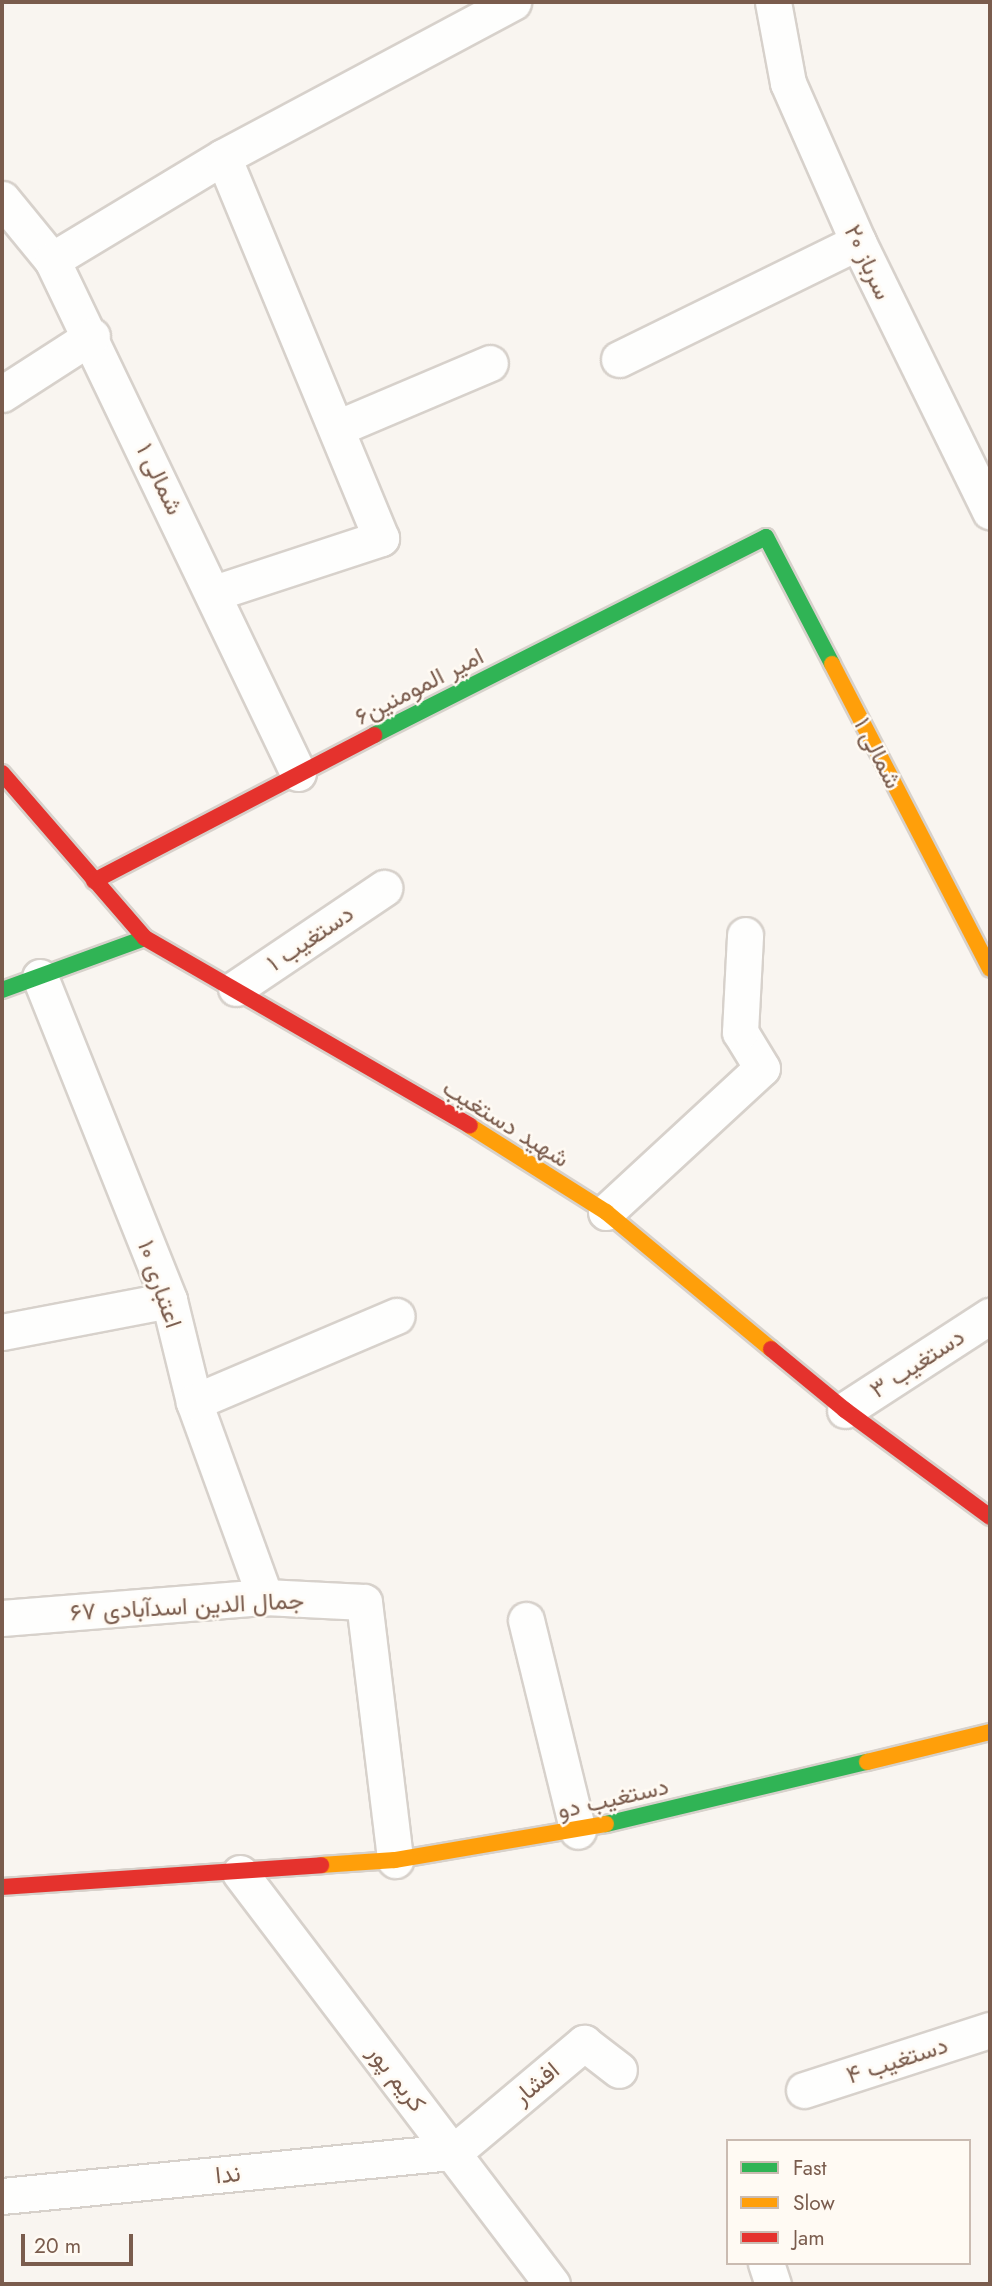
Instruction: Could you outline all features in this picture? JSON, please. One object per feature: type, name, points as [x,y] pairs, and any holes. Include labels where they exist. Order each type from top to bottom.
[{"type":"street","points":[[52,260],[223,157],[513,2]]},
{"type":"street","name":"سرباز ۲۰","points":[[773,2],[788,83],[858,242],[990,511]]},
{"type":"street","points":[[215,593],[381,538],[223,157]]},
{"type":"street","name":"شمالی ۱","points":[[2,199],[52,260],[92,336],[298,773]]},
{"type":"street","points":[[619,359],[858,242]]},
{"type":"street","points":[[2,394],[92,336]]},
{"type":"street","points":[[337,428],[490,363]]},
{"type":"street","name":"شمالی ۱","points":[[766,537],[990,969]]},
{"type":"street","name":"امیر المومنین۶","points":[[94,881],[298,773],[766,537]]},
{"type":"street","name":"شهید دستغیب","points":[[2,773],[145,938],[236,988],[606,1212],[845,1410],[990,1517]]},
{"type":"street","name":"دستغیب ۱","points":[[236,988],[384,888]]},
{"type":"street","points":[[606,1212],[762,1068],[740,1032],[745,935]]},
{"type":"street","points":[[2,990],[145,938]]},
{"type":"street","name":"اعتباری ۱۰","points":[[40,977],[169,1300],[194,1402],[265,1597]]},
{"type":"street","points":[[2,1332],[169,1300]]},
{"type":"street","points":[[194,1402],[397,1316]]},
{"type":"street","name":"دستغیب ۳","points":[[845,1410],[990,1316]]},
{"type":"street","name":"جمال الدین اسدآبادی ۶۷","points":[[2,1618],[265,1597],[364,1602],[395,1860]]},
{"type":"street","points":[[526,1620],[578,1831]]},
{"type":"street","name":"دستغیب دو","points":[[2,1887],[240,1873],[395,1860],[578,1831],[990,1732]]},
{"type":"street","name":"کریم پور","points":[[240,1873],[552,2284]]},
{"type":"street","name":"دستغیب ۴","points":[[804,2090],[990,2030]]},
{"type":"street","name":"افشار","points":[[454,2152],[584,2043],[619,2070]]},
{"type":"street","name":"ندا","points":[[2,2196],[454,2152]]},
{"type":"street","points":[[767,2265],[773,2284]]},
{"type":"traffic: fast","points":[[374,735],[766,537],[832,664]]},
{"type":"traffic: fast","points":[[2,990],[145,938]]},
{"type":"traffic: fast","points":[[606,1824],[867,1762]]},
{"type":"traffic: slow","points":[[832,664],[990,969]]},
{"type":"traffic: slow","points":[[470,1126],[606,1212],[771,1349]]},
{"type":"traffic: slow","points":[[867,1762],[990,1732]]},
{"type":"traffic: slow","points":[[321,1865],[395,1860],[606,1824]]},
{"type":"traffic: jam","points":[[94,881],[374,735]]},
{"type":"traffic: jam","points":[[2,773],[145,938],[470,1126]]},
{"type":"traffic: jam","points":[[771,1349],[845,1410],[990,1517]]},
{"type":"traffic: jam","points":[[2,1887],[321,1865]]}]
